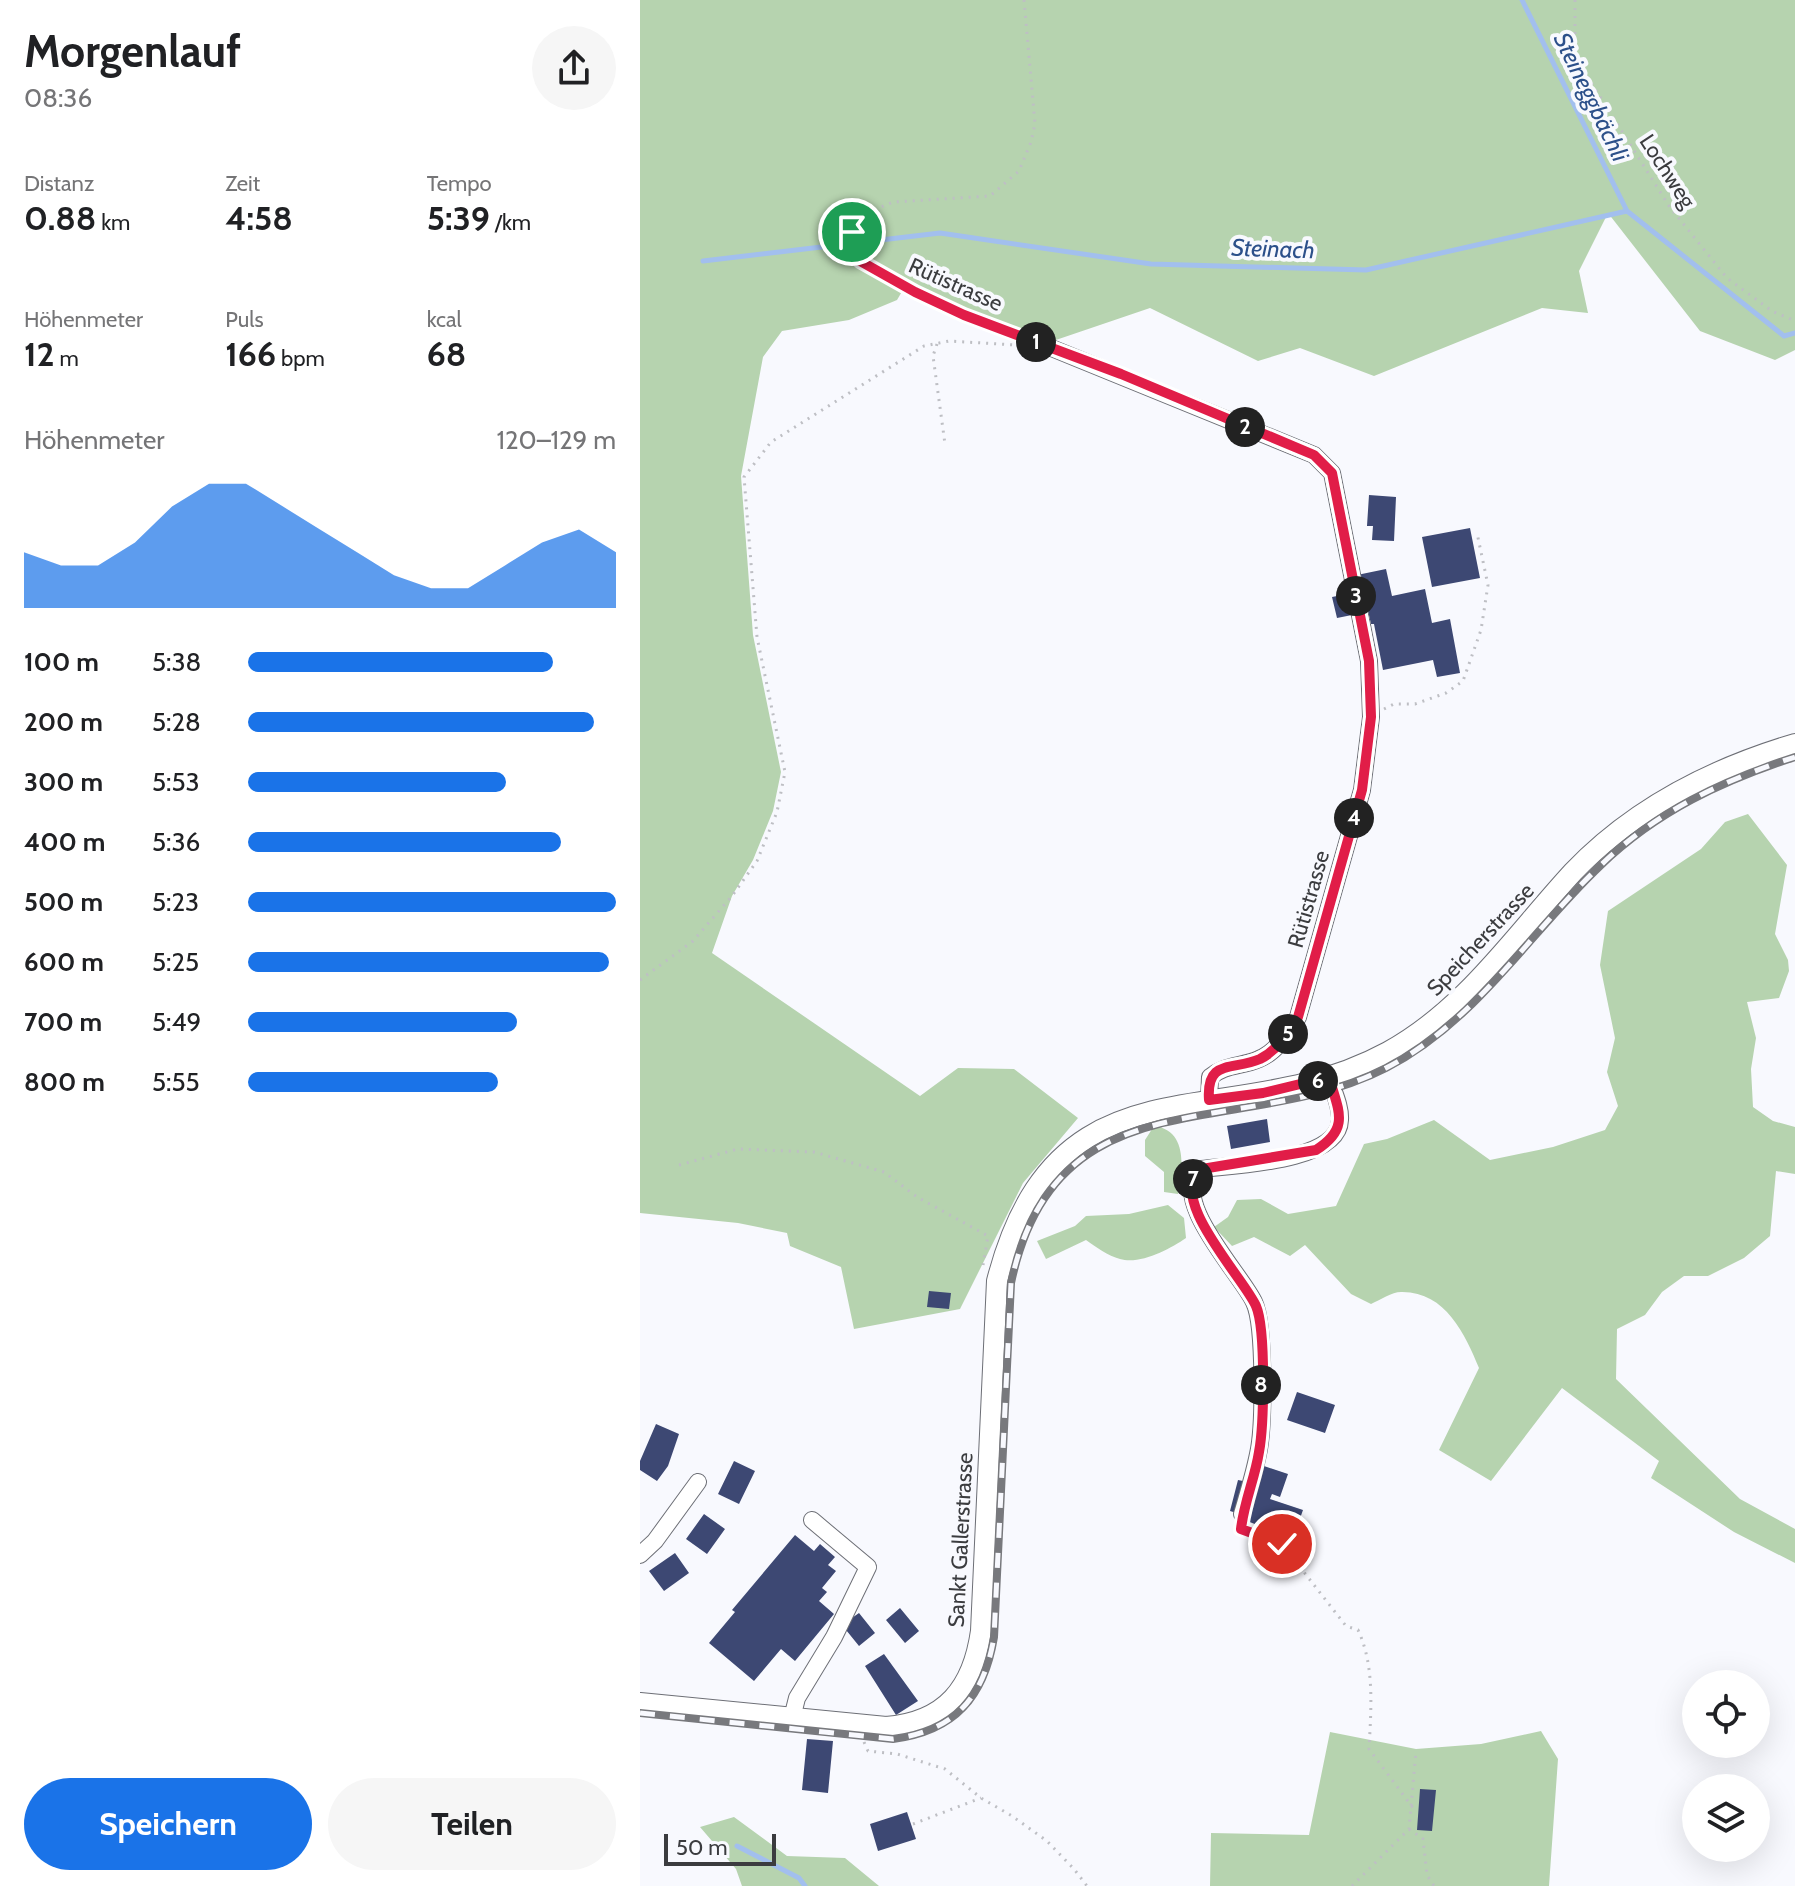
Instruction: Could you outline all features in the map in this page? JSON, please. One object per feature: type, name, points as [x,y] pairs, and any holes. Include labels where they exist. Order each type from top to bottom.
[{"type":"main road","name":"Speicherstrasse","points":[[1020,1212],[1051,1168],[1097,1133],[1148,1111],[1263,1093],[1329,1077],[1389,1051],[1437,1019],[1480,980],[1574,872],[1618,830],[1644,811],[1712,774],[1795,744]]},
{"type":"main road","name":"Sankt Gallerstrasse","points":[[640,1703],[865,1727],[909,1725],[938,1712],[963,1687],[978,1651],[997,1281],[1020,1212]]},
{"type":"street","name":"Rütistrasse","points":[[1049,347],[1314,455],[1332,473],[1369,661],[1371,717],[1362,790],[1298,1017],[1286,1038],[1273,1050],[1259,1059],[1222,1068],[1210,1077],[1209,1100]]},
{"type":"street","points":[[1242,1514],[1259,1451],[1261,1319],[1250,1294],[1208,1234],[1192,1193],[1192,1180],[1202,1169],[1296,1156],[1324,1146],[1334,1136],[1340,1119],[1329,1077]]},
{"type":"street","points":[[640,1555],[655,1541],[698,1482]]},
{"type":"street","points":[[792,1718],[797,1698],[834,1637],[868,1567],[812,1520]]},
{"type":"path","name":"Rütistrasse","points":[[1024,0],[1035,124],[1019,171],[990,196],[893,202],[869,212],[852,232],[853,251],[860,261],[915,292],[964,315],[1049,347]]},
{"type":"path","name":"Lochweg","points":[[1575,0],[1575,57],[1669,206],[1727,278],[1772,311],[1795,321]]},
{"type":"path","points":[[640,980],[693,941],[732,896],[757,861],[777,812],[785,772],[757,637],[744,477],[771,442],[924,346],[949,341],[1049,347]]},
{"type":"path","points":[[937,344],[933,356],[945,444]]},
{"type":"path","points":[[1371,717],[1394,704],[1415,704],[1446,693],[1463,681],[1481,630],[1488,585],[1477,533]]},
{"type":"path","points":[[679,1165],[738,1149],[814,1152],[884,1172],[917,1197],[988,1236],[983,1271],[997,1281]]},
{"type":"path","points":[[1242,1514],[1241,1529],[1282,1544],[1346,1626],[1358,1630],[1365,1645],[1372,1703],[1369,1749],[1413,1808]]},
{"type":"path","points":[[865,1727],[864,1745],[868,1751],[897,1754],[945,1769],[981,1798],[1047,1841],[1087,1886]]},
{"type":"path","points":[[1352,1886],[1409,1829],[1416,1751]]},
{"type":"path","points":[[913,1824],[981,1798]]},
{"type":"path","points":[[1409,1829],[1423,1839],[1427,1875],[1434,1886]]},
{"type":"green space","points":[[640,0],[1795,0],[1795,350],[1775,360],[1700,331],[1608,213],[1579,271],[1588,313],[1542,308],[1374,376],[1300,348],[1258,361],[1150,308],[1047,343],[967,313],[907,283],[897,300],[849,320],[782,331],[763,357],[741,476],[753,635],[781,772],[773,811],[753,860],[732,896],[712,953],[920,1096],[958,1068],[1014,1069],[1078,1118],[1023,1183],[960,1309],[854,1329],[841,1267],[790,1246],[787,1233],[738,1223],[640,1213]]},
{"type":"green space","points":[[1748,814],[1787,865],[1775,934],[1788,960],[1789,971],[1779,998],[1747,1002],[1756,1038],[1751,1069],[1753,1107],[1773,1121],[1795,1127],[1795,1174],[1776,1171],[1770,1236],[1744,1258],[1708,1276],[1684,1276],[1662,1292],[1645,1315],[1617,1329],[1616,1379],[1740,1499],[1795,1529],[1795,1563],[1734,1532],[1651,1478],[1659,1461],[1562,1388],[1491,1481],[1439,1450],[1479,1368],[1460,1329],[1441,1307],[1430,1299],[1401,1292],[1371,1304],[1351,1294],[1305,1245],[1290,1256],[1254,1237],[1232,1246],[1214,1227],[1228,1217],[1237,1200],[1261,1199],[1288,1214],[1336,1206],[1364,1144],[1387,1139],[1434,1120],[1490,1160],[1553,1147],[1605,1130],[1618,1106],[1607,1072],[1615,1038],[1600,965],[1608,911],[1701,849],[1725,822]]},
{"type":"green space","points":[[1154,1126],[1165,1129],[1178,1143],[1182,1163],[1178,1194],[1164,1192],[1164,1172],[1145,1156],[1145,1140]]},
{"type":"green space","points":[[1168,1205],[1184,1218],[1186,1238],[1145,1258],[1120,1259],[1086,1240],[1046,1259],[1037,1241],[1075,1226],[1086,1216],[1129,1214]]},
{"type":"green space","points":[[1541,1731],[1558,1759],[1549,1886],[1210,1886],[1211,1833],[1309,1835],[1330,1732],[1416,1749],[1481,1744]]},
{"type":"green space","points":[[734,1817],[787,1856],[845,1858],[879,1886],[742,1886],[736,1869],[700,1827]]},
{"type":"building","points":[[1369,495],[1396,497],[1394,541],[1372,540],[1373,526],[1367,526]]},
{"type":"building","points":[[1470,528],[1480,578],[1432,587],[1422,537]]},
{"type":"building","points":[[1386,569],[1392,596],[1425,589],[1432,623],[1450,619],[1460,673],[1437,677],[1433,660],[1383,670],[1374,624],[1371,624],[1367,607],[1364,608],[1357,575]]},
{"type":"building","points":[[1347,594],[1352,615],[1337,618],[1332,597]]},
{"type":"building","points":[[1267,1119],[1270,1142],[1231,1149],[1227,1126]]},
{"type":"building","points":[[929,1291],[951,1293],[949,1309],[927,1307]]},
{"type":"building","points":[[1297,1392],[1335,1405],[1325,1433],[1287,1420]]},
{"type":"building","points":[[656,1424],[679,1434],[668,1466],[657,1481],[640,1470],[640,1461]]},
{"type":"building","points":[[734,1461],[755,1471],[739,1504],[718,1494]]},
{"type":"building","points":[[1261,1465],[1288,1474],[1280,1497],[1272,1494],[1270,1499],[1303,1510],[1293,1538],[1274,1531],[1276,1525],[1262,1521],[1260,1526],[1247,1521]]},
{"type":"building","points":[[1238,1480],[1248,1482],[1240,1514],[1230,1511]]},
{"type":"building","points":[[704,1514],[725,1529],[707,1554],[686,1539]]},
{"type":"building","points":[[795,1535],[814,1551],[820,1544],[835,1557],[828,1565],[836,1571],[822,1588],[827,1592],[819,1601],[834,1614],[795,1661],[781,1649],[754,1681],[709,1643],[735,1612],[732,1610]]},
{"type":"building","points":[[675,1553],[689,1573],[664,1591],[649,1571]]},
{"type":"building","points":[[900,1608],[919,1631],[905,1643],[886,1620]]},
{"type":"building","points":[[859,1613],[875,1633],[859,1646],[842,1625]]},
{"type":"building","points":[[884,1654],[918,1701],[896,1715],[865,1666]]},
{"type":"building","points":[[807,1739],[833,1741],[828,1793],[802,1790]]},
{"type":"building","points":[[1420,1789],[1436,1790],[1432,1831],[1417,1830]]},
{"type":"building","points":[[907,1812],[916,1839],[878,1851],[870,1824]]},
{"type":"waterway","name":"Steineggbächli","points":[[1522,0],[1627,211]]},
{"type":"waterway","name":"Steinach","points":[[703,261],[940,233],[1151,264],[1366,270],[1627,211],[1784,336],[1795,333]]},
{"type":"waterway","points":[[737,1846],[799,1878],[805,1886]]},
{"type":"railway","points":[[640,1713],[893,1739],[915,1735],[950,1719],[974,1694],[983,1677],[994,1637],[1011,1283],[1034,1216],[1068,1170],[1111,1141],[1161,1123],[1330,1090],[1386,1068],[1418,1049],[1475,1001],[1575,891],[1622,846],[1668,813],[1716,787],[1795,757]]},
{"type":"route","points":[[852,232],[853,251],[860,261],[915,292],[964,315],[1121,374],[1314,455],[1332,473],[1369,661],[1371,717],[1362,790],[1298,1017],[1286,1038],[1273,1050],[1259,1059],[1222,1068],[1210,1077],[1208,1088],[1209,1100],[1263,1093],[1329,1077],[1340,1125],[1330,1141],[1316,1150],[1296,1156],[1202,1169],[1194,1176],[1191,1186],[1208,1234],[1250,1294],[1261,1319],[1259,1451],[1241,1529],[1282,1544]]}]
